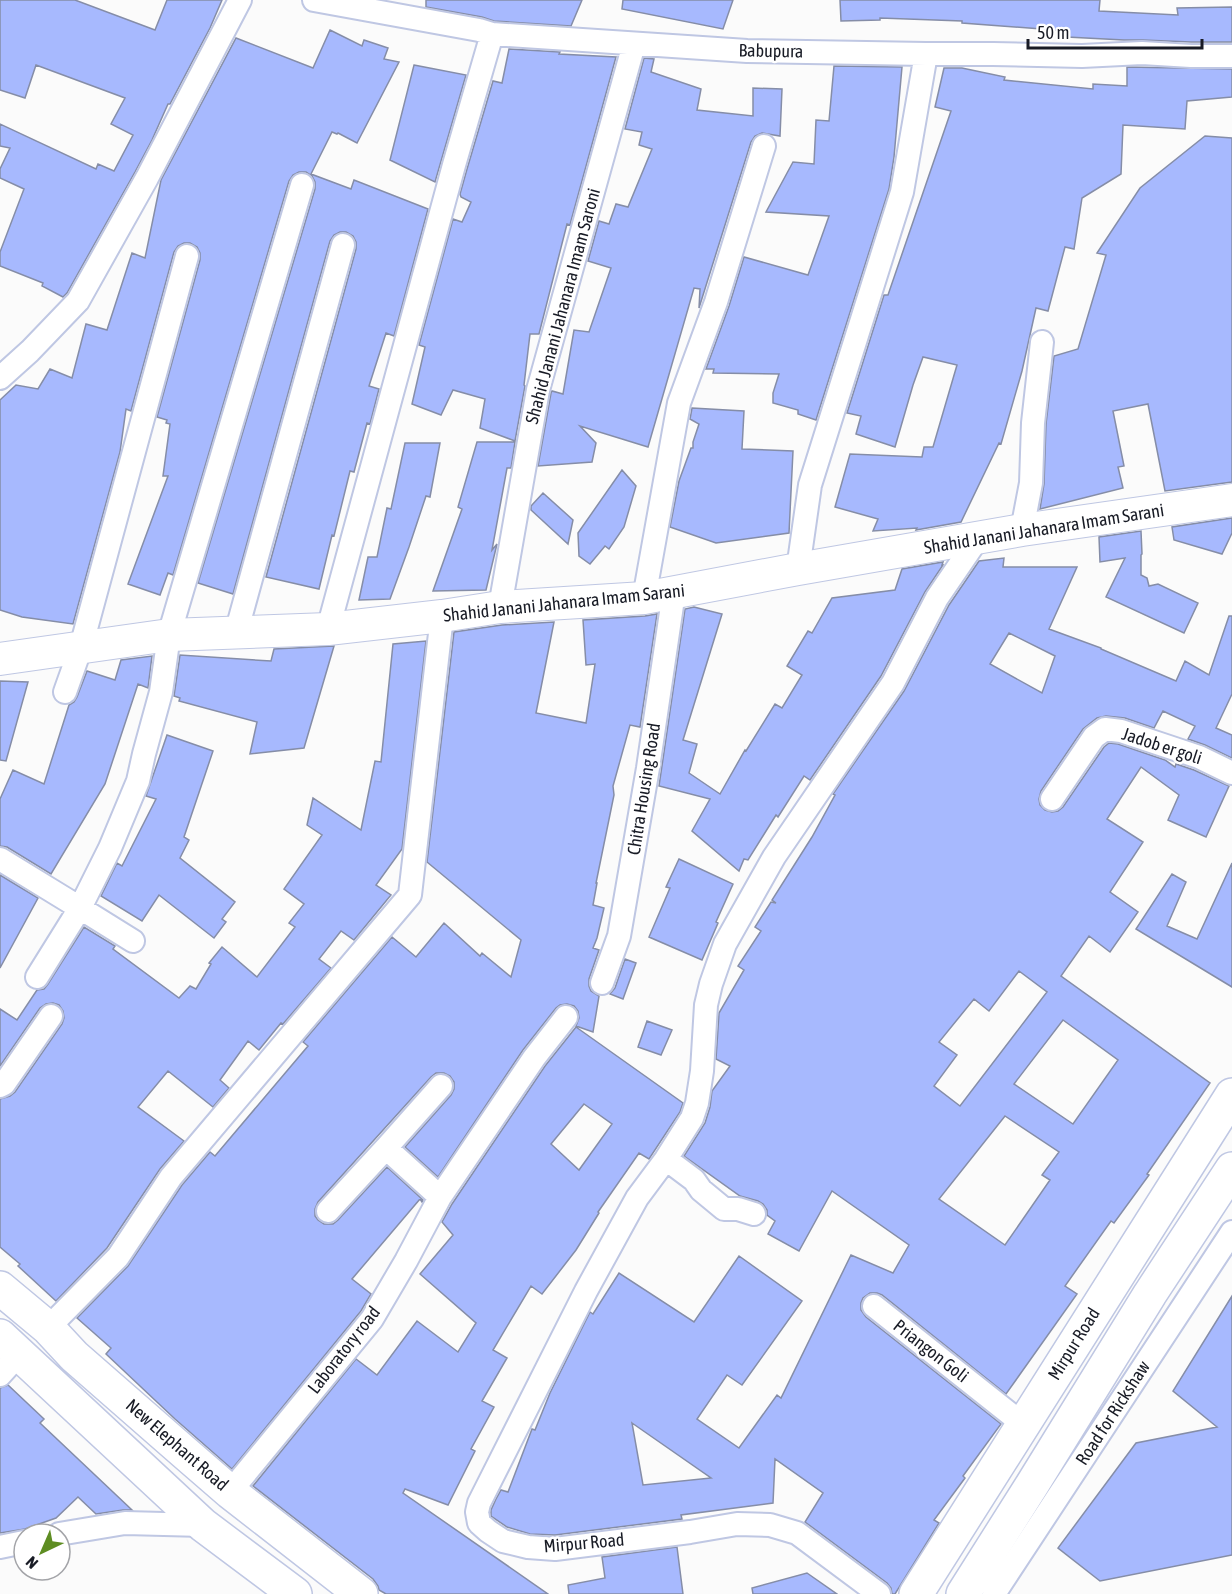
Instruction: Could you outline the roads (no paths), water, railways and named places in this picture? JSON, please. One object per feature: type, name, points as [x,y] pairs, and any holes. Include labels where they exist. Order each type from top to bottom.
[{"type":"highway","name":"Mirpur Road","points":[[916,1594],[1232,1095]]},
{"type":"highway","points":[[963,1594],[1150,1294],[1232,1169]]},
{"type":"highway","name":"New Elephant Road","points":[[0,1288],[48,1328],[74,1356],[230,1492],[361,1594]]},
{"type":"highway","points":[[7,1355],[203,1525],[295,1594]]},
{"type":"street","points":[[0,378],[30,351],[78,301],[147,178],[240,0]]},
{"type":"street","name":"Babupura","points":[[314,0],[492,34],[747,51],[1082,56],[1142,53],[1232,56]]},
{"type":"street","points":[[328,629],[454,165],[492,34]]},
{"type":"street","name":"Shahid Janani Jahanara Imam Saroni","points":[[500,607],[538,390],[634,44]]},
{"type":"street","points":[[798,569],[810,485],[902,192],[926,54]]},
{"type":"street","points":[[644,598],[679,403],[716,302],[764,146]]},
{"type":"street","points":[[37,977],[80,908],[110,848],[138,781],[161,692],[169,635],[302,185]]},
{"type":"street","points":[[236,633],[343,245]]},
{"type":"street","points":[[65,692],[81,647],[187,256]]},
{"type":"street","points":[[1022,530],[1031,483],[1033,423],[1042,342]]},
{"type":"street","name":"Shahid Janani Jahanara Imam Sarani","points":[[0,659],[169,635],[328,629],[500,607],[644,598],[1022,530],[1232,500]]},
{"type":"street","points":[[754,1214],[738,1209],[724,1209],[701,1190],[694,1180],[666,1159],[692,1118],[697,1103],[702,1071],[706,1005],[711,984],[725,944],[774,856],[893,683],[937,598],[978,538]]},
{"type":"street","name":"Chitra Housing Road","points":[[602,983],[619,936],[648,768],[674,592]]},
{"type":"street","points":[[48,1328],[118,1257],[171,1177],[410,895],[442,616]]},
{"type":"street","name":"Jadob er goli","points":[[1052,799],[1094,737],[1105,729],[1121,731],[1199,757],[1232,773]]},
{"type":"street","points":[[0,859],[133,941]]},
{"type":"street","points":[[0,1086],[51,1016]]},
{"type":"street","name":"Laboratory road","points":[[230,1492],[372,1319],[406,1262],[440,1197],[534,1058],[566,1017]]},
{"type":"street","points":[[328,1211],[441,1086]]},
{"type":"street","points":[[386,1148],[440,1197]]},
{"type":"street","name":"Mirpur Road","points":[[666,1159],[637,1197],[586,1291],[479,1503],[478,1523],[503,1541],[528,1547],[555,1549],[737,1524],[770,1525],[797,1533],[871,1587]]},
{"type":"street","name":"Road for Rickshaw","points":[[994,1594],[1232,1232]]},
{"type":"street","name":"Priangon Goli","points":[[873,1306],[1024,1425]]},
{"type":"street","points":[[72,1532],[125,1523],[203,1525]]}]
